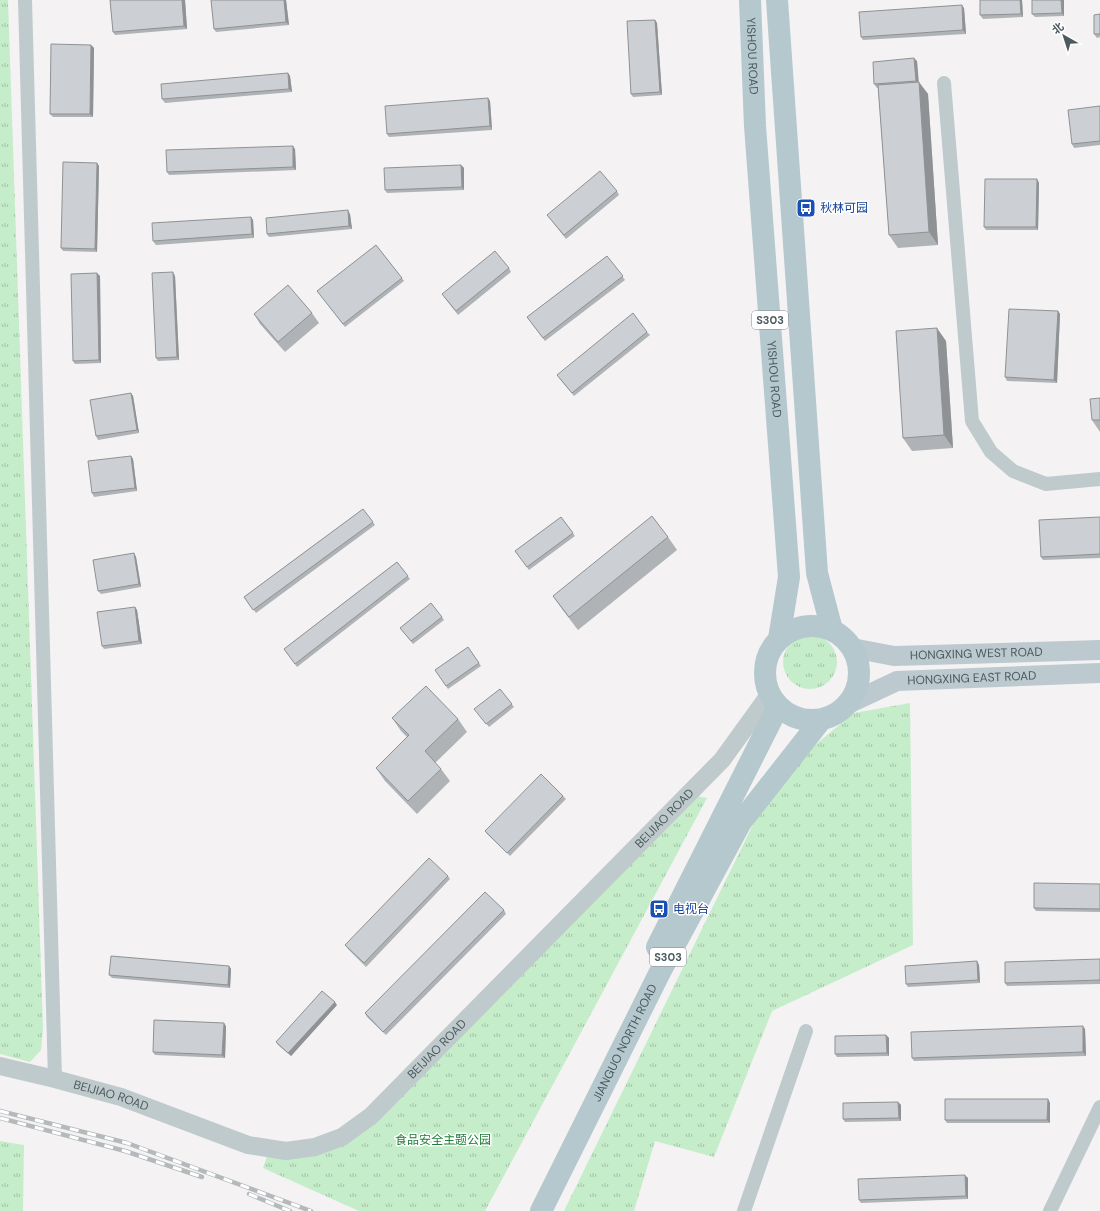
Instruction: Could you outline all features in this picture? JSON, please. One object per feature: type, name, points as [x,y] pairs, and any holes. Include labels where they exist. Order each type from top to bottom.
[{"type":"main road","name":"YISHOU ROAD","points":[[750,0],[755,126],[789,577],[779,638]]},
{"type":"main road","name":"S303","points":[[777,0],[817,573],[832,630]]},
{"type":"main road","points":[[804,626],[818,626],[832,630],[843,638],[852,648],[858,660],[860,674],[856,690],[848,704],[836,714],[821,720],[806,720],[791,716],[773,701],[765,680],[765,665],[770,651],[779,638],[804,626]]},
{"type":"main road","name":"HONGXING WEST ROAD","points":[[852,648],[894,656],[1100,650]]},
{"type":"main road","name":"HONGXING EAST ROAD","points":[[848,704],[897,681],[1100,673]]},
{"type":"main road","name":"JIANGUO NORTH ROAD","points":[[526,1211],[773,701]]},
{"type":"main road","name":"JIANGUO NORTH ROAD","points":[[541,1211],[660,972],[741,822],[821,720]]},
{"type":"street","points":[[26,0],[55,1079]]},
{"type":"street","points":[[944,83],[972,422],[991,452],[1013,471],[1046,484],[1100,479]]},
{"type":"street","name":"BEIJIAO ROAD","points":[[0,1066],[121,1097],[248,1145],[286,1151],[315,1147],[342,1137],[371,1116],[722,760],[773,701]]},
{"type":"street","points":[[744,1211],[806,1031]]},
{"type":"street","points":[[1050,1211],[1100,1108]]},
{"type":"green space","points":[[0,0],[8,0],[43,1029],[41,1050],[30,1062],[0,1054]]},
{"type":"green space","points":[[805,635],[815,635],[825,639],[833,647],[837,657],[837,667],[833,677],[825,685],[815,689],[805,689],[795,685],[787,677],[783,667],[783,657],[787,647],[795,639]]},
{"type":"green space","points":[[910,703],[913,945],[772,1011],[714,1157],[655,1141],[634,1211],[564,1211],[766,798],[805,753],[854,713]]},
{"type":"green space","name":"食品安全主题公园","points":[[696,796],[707,798],[485,1211],[359,1211],[263,1168],[267,1156],[331,1149]]},
{"type":"green space","points":[[0,1141],[24,1145],[23,1211],[0,1211]]},
{"type":"building","points":[[110,0],[182,0],[184,26],[113,32]]},
{"type":"building","points":[[211,0],[284,0],[286,22],[214,29]]},
{"type":"building","points":[[980,0],[1020,0],[1021,14],[980,15]]},
{"type":"building","points":[[1032,0],[1061,0],[1062,13],[1032,14]]},
{"type":"building","points":[[962,5],[963,30],[861,37],[859,12]]},
{"type":"building","points":[[1100,14],[1100,34],[1094,34],[1094,15]]},
{"type":"building","points":[[655,20],[660,92],[631,94],[627,21]]},
{"type":"building","points":[[51,44],[91,45],[90,114],[50,114]]},
{"type":"building","points":[[914,58],[916,81],[874,84],[873,62]]},
{"type":"building","points":[[288,73],[289,89],[162,99],[161,84]]},
{"type":"building","points":[[919,82],[929,232],[889,235],[878,85]]},
{"type":"building","points":[[488,98],[490,126],[387,134],[385,106]]},
{"type":"building","points":[[1100,106],[1100,141],[1072,144],[1068,110]]},
{"type":"building","points":[[293,146],[293,167],[167,172],[166,150]]},
{"type":"building","points":[[63,162],[97,163],[95,249],[61,248]]},
{"type":"building","points":[[461,165],[462,187],[385,190],[384,168]]},
{"type":"building","points":[[600,171],[617,191],[564,235],[547,215]]},
{"type":"building","points":[[985,179],[1037,179],[1036,227],[984,227]]},
{"type":"building","points":[[348,210],[349,226],[267,234],[266,218]]},
{"type":"building","points":[[251,217],[252,234],[153,241],[152,223]]},
{"type":"building","points":[[376,245],[402,278],[343,324],[317,291]]},
{"type":"building","points":[[495,251],[509,268],[456,311],[442,294]]},
{"type":"building","points":[[607,256],[623,276],[543,338],[527,317]]},
{"type":"building","points":[[173,272],[177,357],[156,358],[152,273]]},
{"type":"building","points":[[97,273],[99,360],[73,361],[71,274]]},
{"type":"building","points":[[288,285],[312,313],[278,342],[254,314]]},
{"type":"building","points":[[1009,309],[1058,311],[1054,380],[1005,377]]},
{"type":"building","points":[[633,313],[647,332],[572,393],[557,375]]},
{"type":"building","points":[[937,328],[944,435],[903,438],[896,331]]},
{"type":"building","points":[[131,393],[137,430],[96,436],[90,400]]},
{"type":"building","points":[[1100,398],[1100,420],[1092,420],[1090,399]]},
{"type":"building","points":[[131,456],[135,488],[92,493],[88,461]]},
{"type":"building","points":[[363,509],[373,522],[253,610],[244,597]]},
{"type":"building","points":[[652,516],[668,537],[569,617],[553,596]]},
{"type":"building","points":[[561,517],[573,533],[527,567],[515,551]]},
{"type":"building","points":[[1100,517],[1100,554],[1041,557],[1039,520]]},
{"type":"building","points":[[134,553],[139,584],[98,591],[93,560]]},
{"type":"building","points":[[397,562],[408,576],[295,664],[284,649]]},
{"type":"building","points":[[431,603],[442,617],[411,641],[400,628]]},
{"type":"building","points":[[135,607],[139,641],[102,646],[97,612]]},
{"type":"building","points":[[468,647],[479,663],[446,686],[435,670]]},
{"type":"building","points":[[426,686],[458,719],[425,751],[441,769],[408,801],[376,768],[409,735],[392,718]]},
{"type":"building","points":[[500,689],[512,704],[486,724],[474,709]]},
{"type":"building","points":[[541,774],[563,796],[507,853],[485,831]]},
{"type":"building","points":[[429,858],[448,876],[364,963],[345,945]]},
{"type":"building","points":[[1034,883],[1100,884],[1100,909],[1034,908]]},
{"type":"building","points":[[485,892],[504,910],[383,1032],[365,1013]]},
{"type":"building","points":[[111,956],[229,966],[228,985],[109,975]]},
{"type":"building","points":[[1100,959],[1100,980],[1005,983],[1005,962]]},
{"type":"building","points":[[977,961],[978,980],[906,984],[905,966]]},
{"type":"building","points":[[322,991],[335,1002],[288,1053],[276,1042]]},
{"type":"building","points":[[154,1020],[224,1023],[222,1055],[153,1052]]},
{"type":"building","points":[[1083,1026],[1083,1052],[912,1058],[911,1032]]},
{"type":"building","points":[[886,1035],[887,1053],[835,1054],[835,1036]]},
{"type":"building","points":[[945,1099],[1048,1099],[1047,1120],[945,1120]]},
{"type":"building","points":[[898,1102],[899,1118],[843,1119],[843,1103]]},
{"type":"building","points":[[965,1175],[966,1196],[859,1200],[858,1179]]},
{"type":"railway","points":[[0,1111],[127,1143],[311,1211]]},
{"type":"railway","points":[[0,1118],[125,1151],[202,1177]]},
{"type":"railway","points":[[249,1194],[290,1211]]},
{"type":"place","name":"秋林可园","points":[[806,208]]},
{"type":"place","name":"电视台","points":[[659,909]]}]
